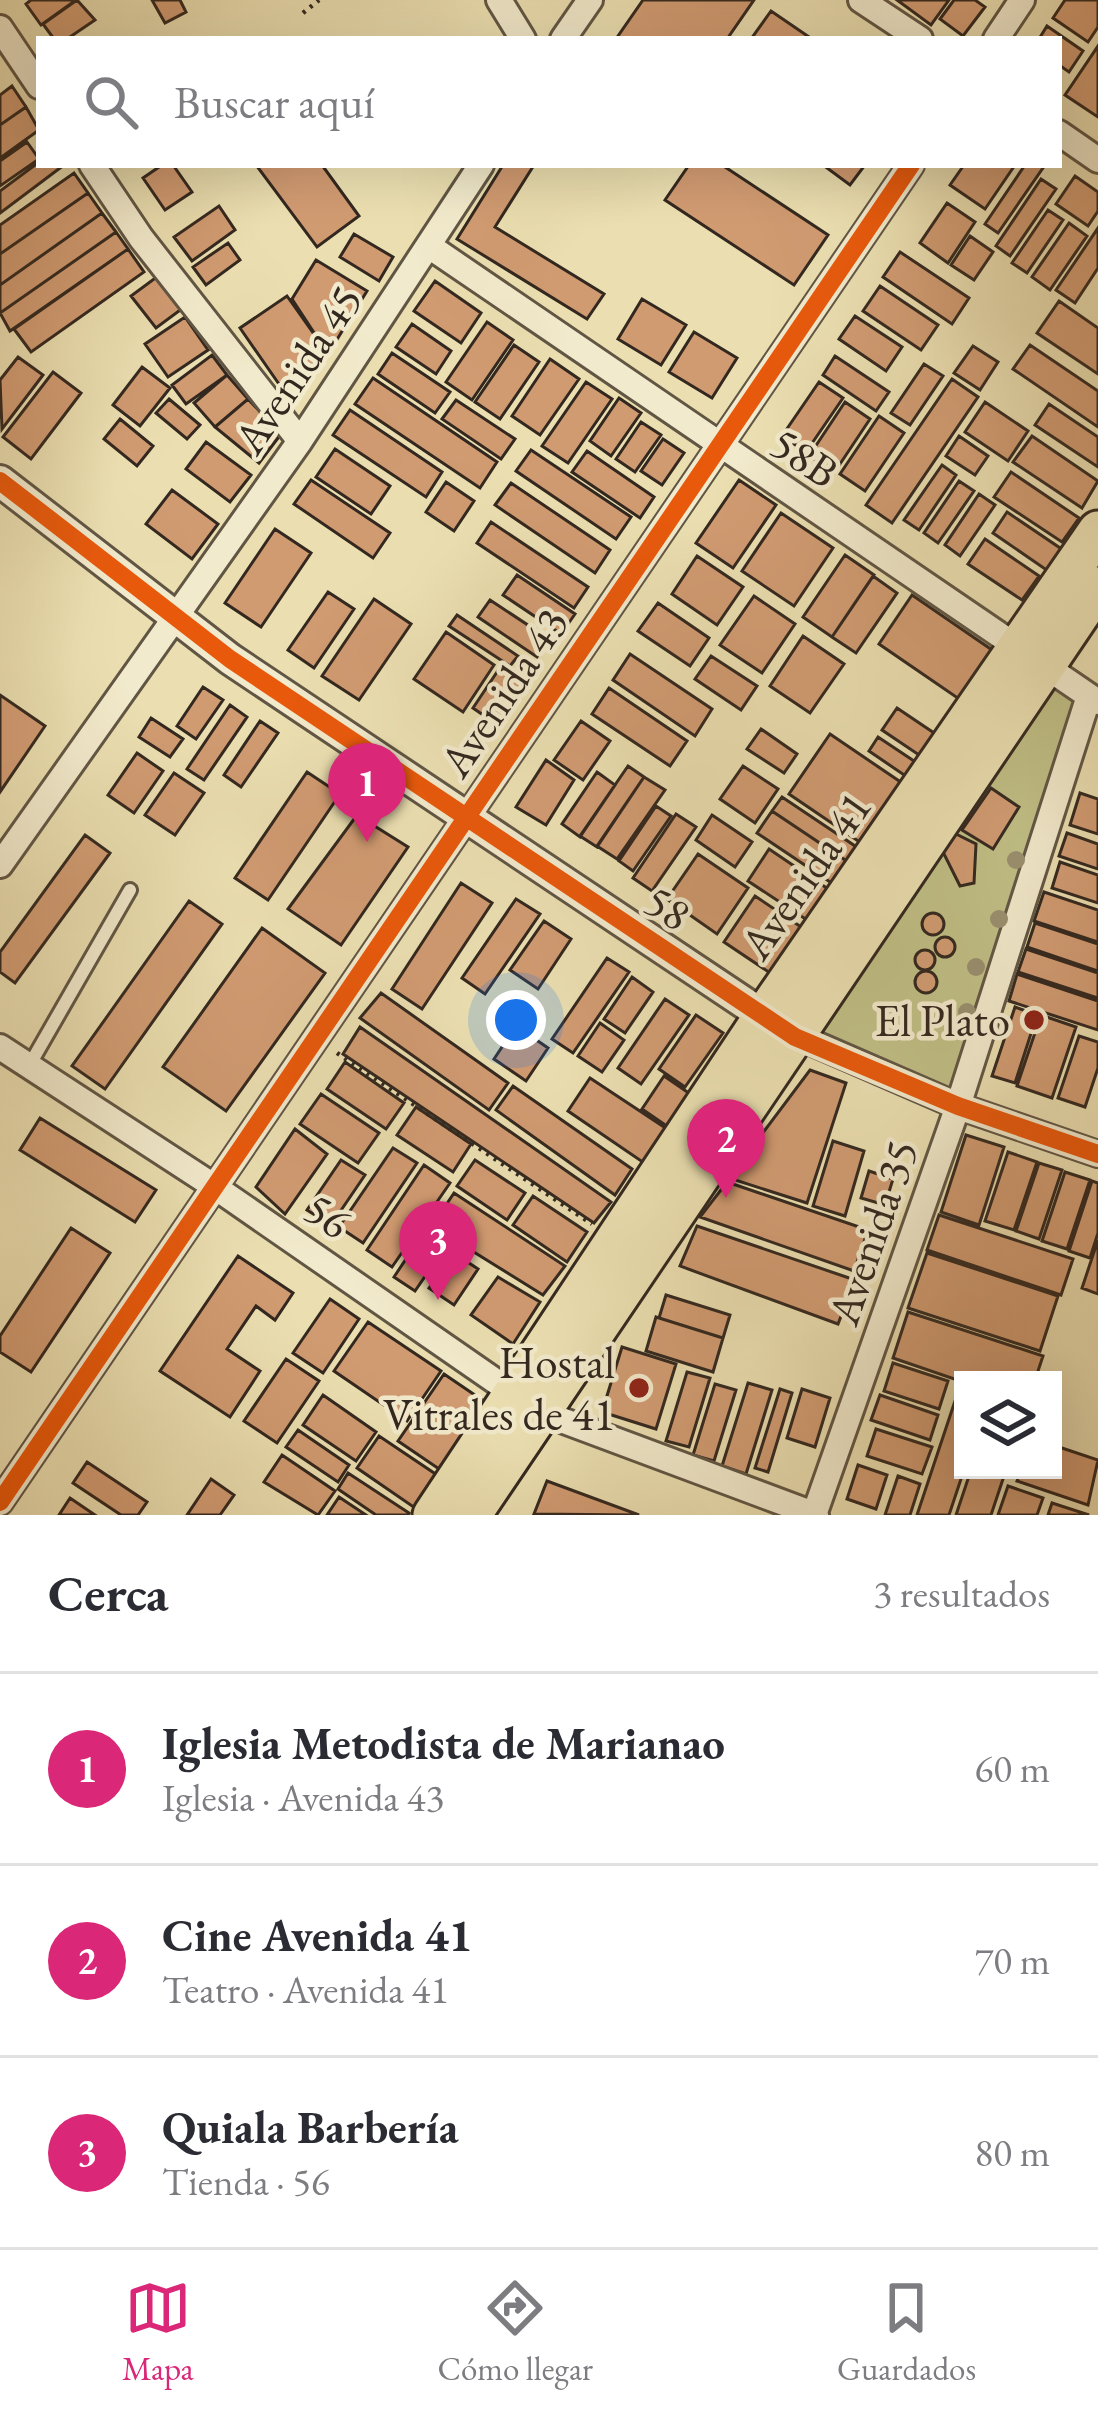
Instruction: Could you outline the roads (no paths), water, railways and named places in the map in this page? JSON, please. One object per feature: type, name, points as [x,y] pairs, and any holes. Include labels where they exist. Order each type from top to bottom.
[{"type":"main road","name":"Avenida 41","points":[[433,1515],[527,1404],[1032,658],[1098,531]]},
{"type":"main road","name":"Avenida 41","points":[[1032,658],[1098,586]]},
{"type":"main road","name":"Avenida 41","points":[[471,1515],[616,1240],[780,1026]]},
{"type":"street","points":[[499,0],[521,36]]},
{"type":"street","points":[[565,36],[590,0]]},
{"type":"street","points":[[861,0],[915,36]]},
{"type":"street","points":[[998,36],[1022,0]]},
{"type":"street","points":[[0,28],[36,82]]},
{"type":"street","points":[[1062,135],[1098,160]]},
{"type":"street","points":[[94,168],[140,238],[300,441]]},
{"type":"street","name":"Avenida 45","points":[[0,865],[300,441],[479,168]]},
{"type":"street","name":"Avenida 43","points":[[0,1502],[909,168]]},
{"type":"street","name":"58B","points":[[429,246],[1093,700]]},
{"type":"street","name":"58","points":[[0,481],[173,625]]},
{"type":"street","name":"58","points":[[0,506],[780,1026],[958,1106],[1098,1154]]},
{"type":"street","name":"Avenida 35","points":[[815,1515],[1093,700]]},
{"type":"street","name":"56","points":[[0,1047],[212,1185],[527,1404],[815,1515]]},
{"type":"lane","points":[[29,1066],[130,890]]},
{"type":"place","name":"Iglesia Metodista de Marianao","points":[[367,842]]},
{"type":"place","name":"El Plato","points":[[1034,1020]]},
{"type":"place","name":"Cine Avenida 41","points":[[726,1198]]},
{"type":"place","name":"Quiala Barbería","points":[[438,1300]]},
{"type":"place","name":"Hostal Vitrales de 41","points":[[639,1388]]}]
